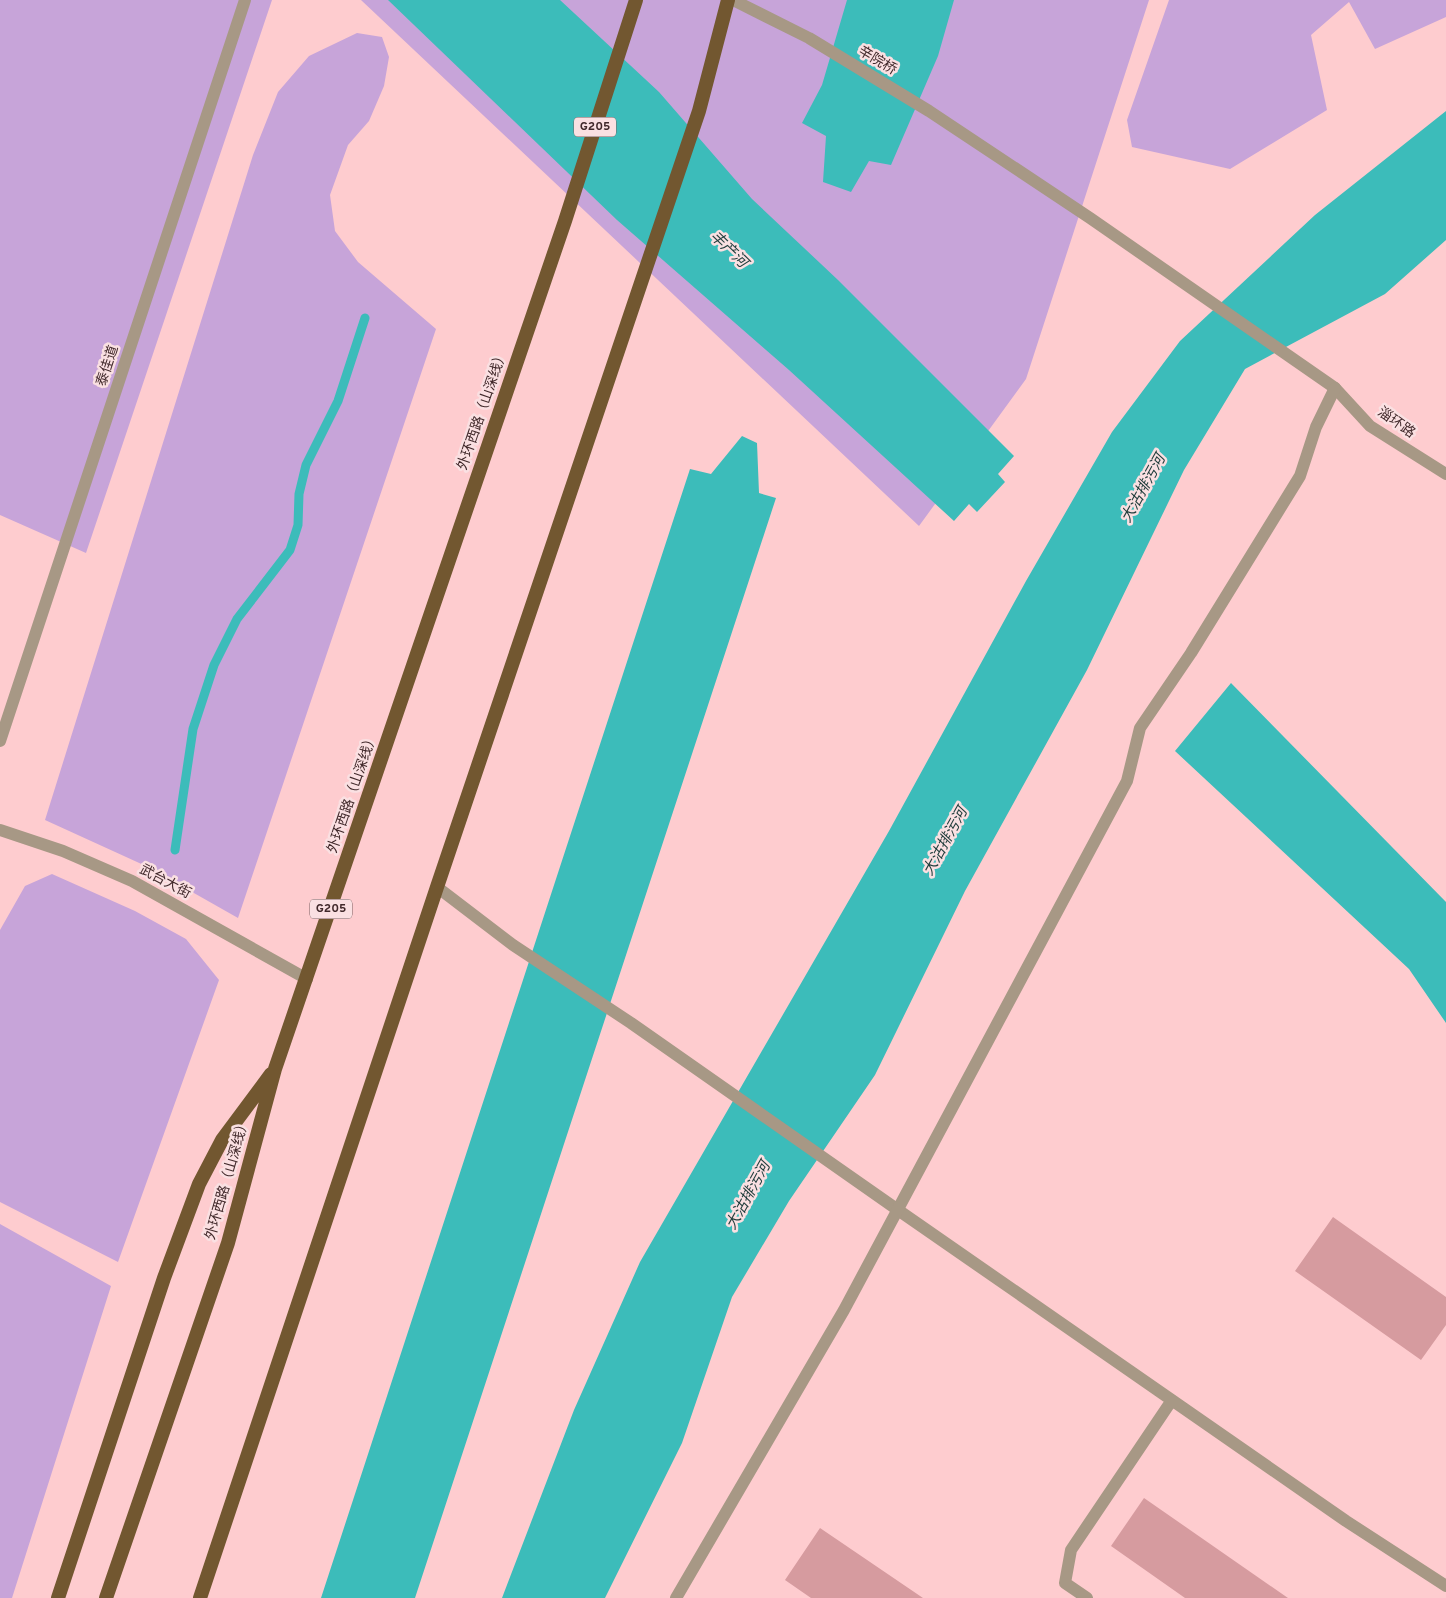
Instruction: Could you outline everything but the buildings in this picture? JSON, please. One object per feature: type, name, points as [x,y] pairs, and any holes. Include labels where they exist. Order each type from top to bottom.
[{"type":"highway","name":"外环西路（山深线）","points":[[106,1598],[228,1243],[275,1069],[307,980],[564,221],[636,0]]},
{"type":"highway","points":[[200,1598],[437,887],[699,111],[728,0]]},
{"type":"highway","points":[[58,1598],[164,1278],[199,1184],[222,1140],[275,1069]]},
{"type":"street","name":"泰佳道","points":[[0,741],[245,0]]},
{"type":"street","name":"辛院桥","points":[[733,0],[809,38],[929,111],[1212,302]]},
{"type":"street","name":"淄环路","points":[[1212,302],[1335,388],[1370,426],[1446,474]]},
{"type":"street","points":[[676,1598],[844,1310],[1127,781],[1140,728],[1192,654],[1300,476],[1316,427],[1335,388]]},
{"type":"street","name":"武台大街","points":[[0,830],[63,851],[132,881],[307,980]]},
{"type":"street","points":[[437,887],[513,945],[631,1023],[1346,1521],[1446,1586]]},
{"type":"street","points":[[1087,1598],[1065,1583],[1071,1550],[1172,1400]]},
{"type":"shaded area","points":[[0,0],[272,0],[86,553],[0,515]]},
{"type":"shaded area","points":[[361,0],[1149,0],[1026,379],[919,526]]},
{"type":"shaded area","points":[[1169,0],[1446,0],[1446,17],[1375,49],[1349,2],[1311,35],[1327,110],[1230,169],[1132,147],[1127,120]]},
{"type":"shaded area","points":[[357,33],[382,37],[389,57],[384,86],[369,121],[348,145],[330,195],[335,231],[358,262],[436,329],[238,918],[148,867],[45,820],[253,155],[278,92],[309,56]]},
{"type":"shaded area","points":[[52,874],[135,911],[186,939],[219,980],[118,1262],[0,1202],[0,930],[25,886]]},
{"type":"shaded area","points":[[0,1224],[111,1286],[12,1598],[0,1598]]},
{"type":"water","name":"丰产河","points":[[388,0],[560,0],[659,92],[752,199],[838,280],[1014,456],[998,474],[1005,482],[977,512],[969,504],[954,521],[789,370],[617,220]]},
{"type":"water","points":[[847,0],[954,0],[938,56],[891,165],[869,161],[851,192],[823,182],[826,136],[802,123],[822,85]]},
{"type":"water","name":"大沽排污河","points":[[1446,111],[1446,240],[1385,294],[1245,369],[1184,470],[1087,670],[965,891],[875,1075],[789,1201],[732,1297],[682,1443],[605,1598],[502,1598],[574,1410],[640,1262],[889,831],[1026,581],[1112,432],[1180,341],[1315,215]]},
{"type":"water","points":[[742,436],[757,443],[759,493],[776,498],[415,1598],[321,1598],[690,469],[711,474]]},
{"type":"water","points":[[1231,683],[1446,902],[1446,1023],[1409,969],[1175,751]]},
{"type":"waterway","points":[[175,850],[193,729],[214,665],[237,619],[290,550],[298,525],[299,494],[306,465],[338,401],[365,318]]}]
